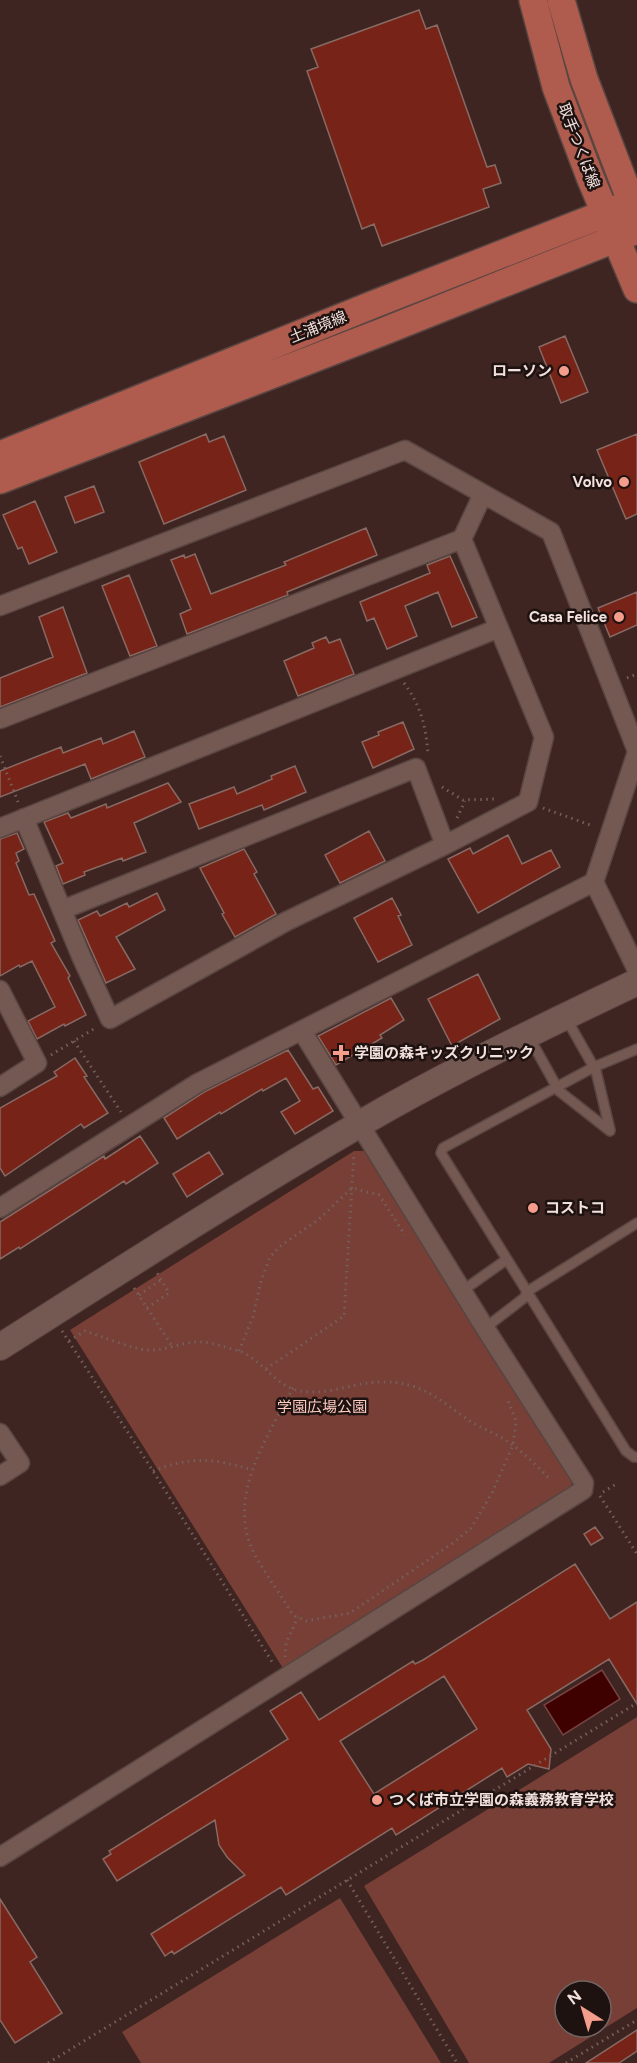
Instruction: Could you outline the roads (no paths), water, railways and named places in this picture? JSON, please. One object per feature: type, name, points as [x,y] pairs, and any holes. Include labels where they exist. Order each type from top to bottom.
[{"type":"main road","name":"取手つくば線","points":[[533,0],[556,87],[620,227],[637,289]]},
{"type":"main road","name":"取手つくば線","points":[[561,0],[584,79],[635,207]]},
{"type":"main road","name":"土浦境線","points":[[0,480],[620,227],[635,207]]},
{"type":"main road","name":"土浦境線","points":[[0,455],[430,282],[620,227]]},
{"type":"street","points":[[0,606],[405,450],[551,532],[637,751],[594,882],[198,1083],[0,1208]]},
{"type":"street","points":[[0,719],[462,539],[483,494]]},
{"type":"street","points":[[24,818],[110,1019],[287,921],[445,845],[528,802],[544,737],[462,539]]},
{"type":"street","points":[[0,828],[499,628]]},
{"type":"street","points":[[62,910],[416,768],[445,845]]},
{"type":"street","points":[[594,882],[637,970]]},
{"type":"street","points":[[0,1347],[121,1269],[358,1136],[528,1035],[637,982]]},
{"type":"street","points":[[0,990],[37,1064],[0,1087]]},
{"type":"street","points":[[0,1857],[583,1490],[584,1483],[462,1291],[358,1136],[302,1031]]},
{"type":"street","points":[[0,1433],[20,1463],[0,1476]]},
{"type":"lane","points":[[528,1035],[559,1091],[610,1131],[594,1066],[565,1016]]},
{"type":"lane","points":[[637,1049],[594,1066],[556,1086],[442,1148],[441,1153],[626,1451],[637,1457]]},
{"type":"lane","points":[[485,1328],[524,1298],[528,1292],[637,1223]]},
{"type":"lane","points":[[462,1291],[506,1260]]},
{"type":"place","name":"ローソン","points":[[564,371]]},
{"type":"place","name":"Volvo","points":[[624,482]]},
{"type":"place","name":"Casa Felice","points":[[619,617]]},
{"type":"place","name":"学園の森キッズクリニック","points":[[341,1053]]},
{"type":"place","name":"コストコ","points":[[533,1208]]},
{"type":"place","name":"つくば市立学園の森義務教育学校","points":[[377,1800]]},
{"type":"park label","name":"学園広場公園","points":[[322,1407]]}]
